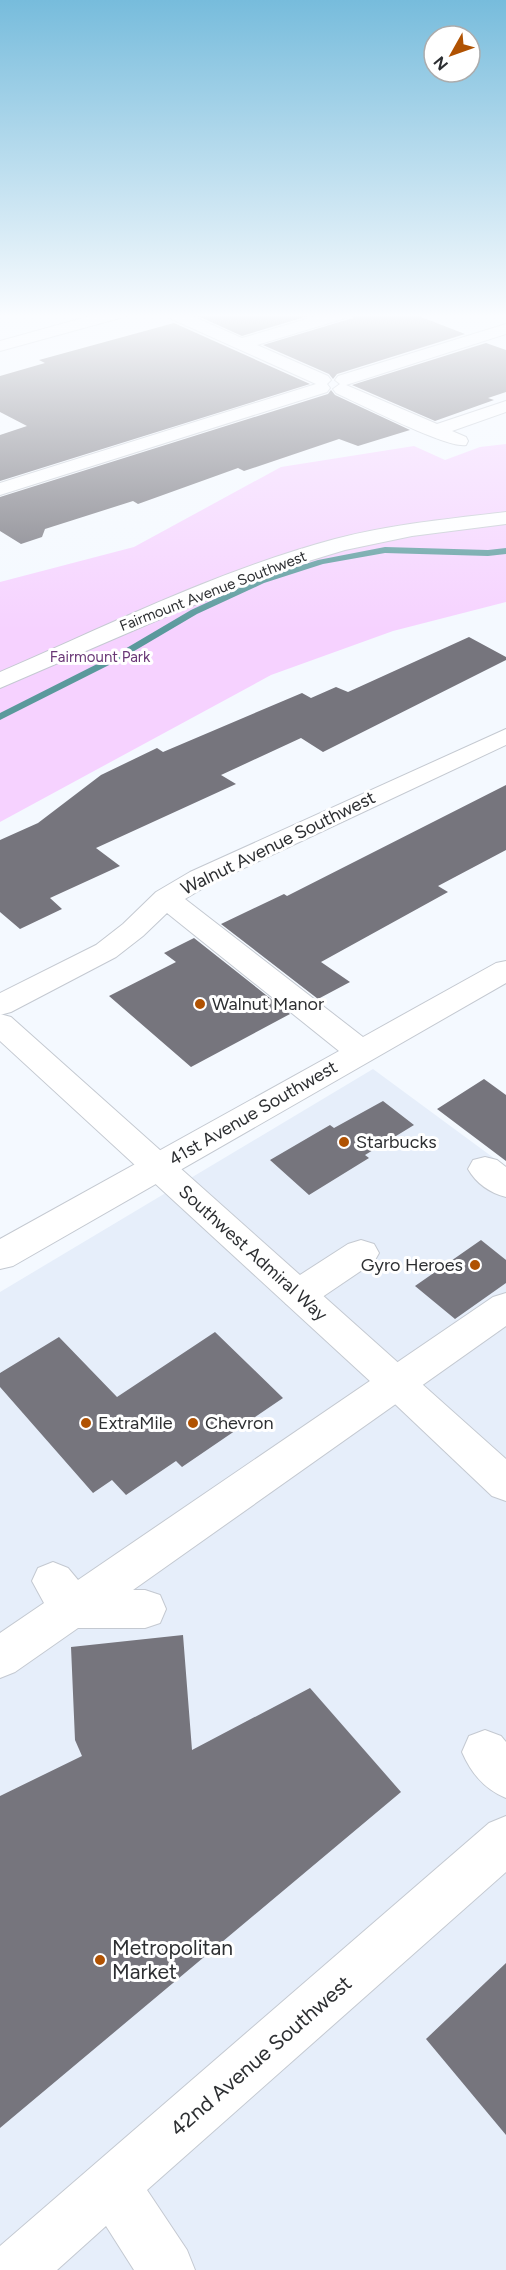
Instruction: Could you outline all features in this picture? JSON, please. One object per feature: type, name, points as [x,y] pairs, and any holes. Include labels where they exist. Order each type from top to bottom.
[{"type":"street","points":[[0,489],[214,419]]},
{"type":"street","points":[[411,419],[459,441]]},
{"type":"street","points":[[435,431],[469,419]]},
{"type":"street","name":"Fairmount Avenue Southwest","points":[[0,681],[166,608],[284,561],[341,544],[392,534],[506,518]]},
{"type":"street","name":"Walnut Avenue Southwest","points":[[0,1005],[106,951],[133,930],[166,898],[200,878],[506,736]]},
{"type":"street","points":[[166,898],[361,1052]]},
{"type":"street","name":"41st Avenue Southwest","points":[[0,1256],[506,970]]},
{"type":"street","name":"Southwest Admiral Way","points":[[0,1024],[398,1383],[506,1484]]},
{"type":"street","points":[[299,1294],[361,1252]]},
{"type":"street","points":[[0,1658],[63,1595],[398,1383],[506,1307]]},
{"type":"street","points":[[63,1595],[145,1609]]},
{"type":"street","name":"42nd Avenue Southwest","points":[[15,2270],[506,1840]]},
{"type":"street","points":[[112,2186],[166,2270]]},
{"type":"shaded area","points":[[373,1069],[506,1167],[506,2270],[0,2270],[0,1292]]},
{"type":"green space","name":"Fairmount Park","points":[[506,444],[506,602],[393,631],[271,675],[0,822],[0,582],[134,547],[281,467],[414,446],[445,460],[480,447]]},
{"type":"building","points":[[13,419],[198,419],[0,481],[0,435],[27,426]]},
{"type":"building","points":[[249,419],[386,419],[410,430],[358,446],[339,439],[244,471],[238,468],[138,504],[133,501],[45,529],[42,537],[21,544],[0,531],[0,497]]},
{"type":"building","points":[[469,637],[506,657],[506,660],[323,752],[301,738],[221,775],[236,784],[96,848],[120,866],[50,898],[62,909],[20,929],[0,912],[0,840],[38,823],[101,775],[157,748],[163,752],[302,693],[311,698],[336,687],[348,692]]},
{"type":"building","points":[[506,785],[506,850],[438,886],[448,892],[321,962],[350,982],[318,999],[221,924],[284,894],[287,896]]},
{"type":"building","name":"Walnut Manor","points":[[194,938],[290,1014],[191,1067],[109,996],[176,962],[164,953]]},
{"type":"building","points":[[484,1079],[506,1095],[506,1161],[437,1109]]},
{"type":"building","name":"Starbucks","points":[[383,1101],[414,1125],[365,1155],[369,1158],[309,1195],[270,1160],[330,1125],[334,1128]]},
{"type":"building","name":"Gyro Heroes","points":[[481,1240],[506,1260],[506,1283],[455,1319],[415,1286]]},
{"type":"building","points":[[215,1332],[283,1398],[182,1467],[176,1461],[126,1495],[112,1480],[93,1493],[0,1387],[0,1373],[59,1337],[117,1397]]},
{"type":"building","name":"Metropolitan Market","points":[[183,1635],[192,1750],[310,1688],[401,1792],[0,2128],[0,1796],[82,1756],[75,1740],[71,1647]]},
{"type":"building","points":[[506,1963],[506,2135],[426,2039]]},
{"type":"waterway","points":[[0,717],[116,658],[194,612],[261,581],[321,562],[385,550],[488,553],[506,551]]},
{"type":"place","name":"Walnut Manor","points":[[200,1004]]},
{"type":"place","name":"Starbucks","points":[[344,1142]]},
{"type":"place","name":"Gyro Heroes","points":[[475,1265]]},
{"type":"place","name":"ExtraMile","points":[[86,1423]]},
{"type":"place","name":"Chevron","points":[[193,1423]]},
{"type":"place","name":"Metropolitan Market","points":[[100,1960]]}]
